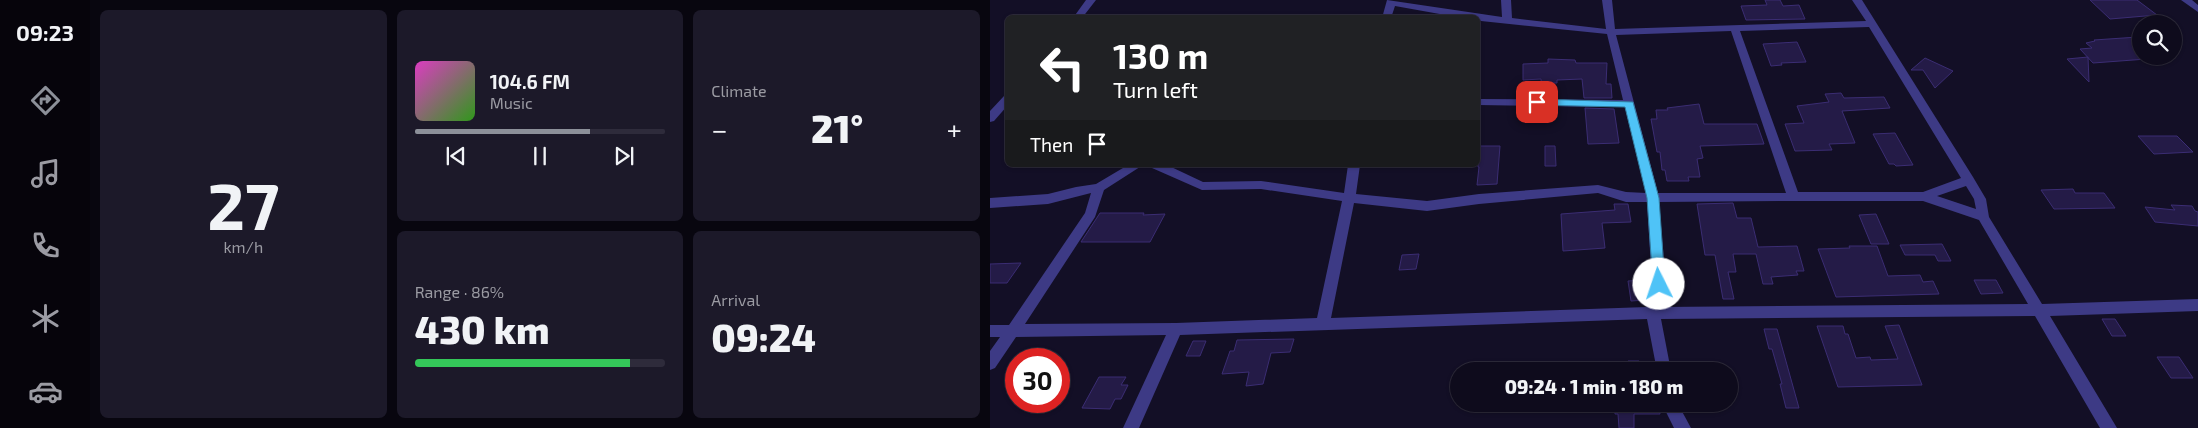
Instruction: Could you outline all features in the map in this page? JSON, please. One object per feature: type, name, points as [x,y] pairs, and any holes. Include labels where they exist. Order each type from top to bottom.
[{"type":"street","points":[[1079,15],[1091,0]]},
{"type":"street","points":[[1506,0],[1507,20]]},
{"type":"street","points":[[1607,0],[1611,32],[1653,198],[1659,284],[1653,313],[1662,362]]},
{"type":"street","points":[[1857,0],[1874,24],[1969,180],[1980,199],[1983,217],[2108,428]]},
{"type":"street","points":[[2186,0],[2198,9]]},
{"type":"street","points":[[1387,15],[1392,1],[1477,15]]},
{"type":"street","points":[[1480,16],[1611,32],[1874,24]]},
{"type":"street","points":[[1735,29],[1794,197]]},
{"type":"street","points":[[1480,102],[1630,104]]},
{"type":"street","points":[[990,118],[1005,104]]},
{"type":"street","points":[[990,203],[1048,199],[1076,191],[1099,188],[1134,167]]},
{"type":"street","points":[[1160,167],[1202,186],[1260,185],[1349,198],[1427,206],[1479,199],[1598,190],[1626,197],[1653,198],[1924,196],[1969,180]]},
{"type":"street","points":[[1323,324],[1354,167]]},
{"type":"street","points":[[990,363],[1011,330],[1066,254],[1091,214],[1099,188]]},
{"type":"street","points":[[1924,196],[1983,217]]},
{"type":"street","points":[[990,331],[1176,329],[1653,313],[2038,310],[2198,305]]},
{"type":"street","points":[[1131,428],[1176,329]]},
{"type":"street","points":[[1674,412],[1683,428]]},
{"type":"building","points":[[1765,0],[1780,0],[1783,6],[1799,5],[1805,19],[1746,20],[1741,6],[1767,5]]},
{"type":"building","points":[[2090,0],[2137,0],[2157,15],[2132,15],[2132,17],[2110,19]]},
{"type":"building","points":[[2132,37],[2132,60],[2093,63],[2080,49],[2092,48],[2086,43],[2094,40]]},
{"type":"building","points":[[1797,42],[1806,62],[1781,63],[1782,65],[1771,66],[1763,44]]},
{"type":"building","points":[[2088,57],[2089,82],[2067,59]]},
{"type":"building","points":[[1925,58],[1953,71],[1935,88],[1923,70],[1911,70]]},
{"type":"building","points":[[1548,59],[1575,60],[1576,63],[1607,63],[1606,84],[1611,84],[1612,98],[1584,98],[1582,79],[1557,80],[1557,83],[1552,83],[1553,93],[1542,93],[1541,79],[1523,80],[1523,64],[1548,63]]},
{"type":"building","points":[[1841,93],[1844,98],[1884,97],[1890,108],[1842,111],[1855,143],[1829,144],[1832,150],[1795,151],[1785,124],[1804,123],[1797,106],[1829,102],[1825,94]]},
{"type":"building","points":[[1699,104],[1704,124],[1757,124],[1764,144],[1700,146],[1703,158],[1697,159],[1700,177],[1688,177],[1689,181],[1667,181],[1665,170],[1662,170],[1660,152],[1657,152],[1651,119],[1657,119],[1656,110],[1668,110],[1667,108]]},
{"type":"building","points":[[1585,108],[1614,109],[1619,143],[1588,144]]},
{"type":"building","points":[[1895,133],[1913,165],[1896,166],[1889,164],[1873,134]]},
{"type":"building","points":[[2138,136],[2177,136],[2193,152],[2154,154]]},
{"type":"building","points":[[1480,146],[1500,146],[1497,184],[1477,185],[1480,167]]},
{"type":"building","points":[[1545,146],[1555,146],[1556,166],[1545,166]]},
{"type":"building","points":[[2073,189],[2075,193],[2104,193],[2115,208],[2054,209],[2041,190]]},
{"type":"building","points":[[1733,203],[1737,218],[1751,218],[1758,247],[1797,246],[1804,271],[1796,271],[1798,275],[1771,277],[1773,284],[1763,284],[1756,254],[1733,254],[1736,272],[1728,272],[1734,299],[1723,299],[1715,255],[1705,255],[1697,204]]},
{"type":"building","points":[[1614,204],[1628,204],[1631,222],[1602,223],[1605,248],[1563,251],[1561,214],[1615,210]]},
{"type":"building","points":[[2171,205],[2192,206],[2198,212],[2198,226],[2155,222],[2145,207],[2175,210]]},
{"type":"building","points":[[1100,213],[1165,214],[1150,242],[1081,242]]},
{"type":"building","points":[[1876,214],[1889,244],[1871,244],[1859,215]]},
{"type":"building","points":[[1942,244],[1951,261],[1938,261],[1935,255],[1905,255],[1900,245]]},
{"type":"building","points":[[1849,246],[1877,246],[1888,276],[1920,275],[1923,282],[1933,281],[1939,294],[1836,297],[1818,249],[1850,248]]},
{"type":"building","points":[[1419,254],[1416,269],[1399,270],[1402,255]]},
{"type":"building","points":[[1021,263],[1007,283],[990,283],[990,264]]},
{"type":"building","points":[[1642,280],[1645,300],[1631,301],[1628,281]]},
{"type":"building","points":[[1974,280],[1996,280],[2003,293],[1981,294]]},
{"type":"building","points":[[2102,319],[2115,319],[2126,336],[2112,336]]},
{"type":"building","points":[[1899,325],[1922,385],[1838,387],[1817,326],[1843,326],[1845,334],[1848,334],[1856,358],[1870,357],[1871,360],[1898,359],[1885,326]]},
{"type":"building","points":[[1764,329],[1777,329],[1799,408],[1786,408],[1780,384],[1782,384]]},
{"type":"building","points":[[1294,339],[1290,352],[1271,353],[1263,384],[1246,386],[1249,372],[1222,374],[1230,351],[1234,351],[1237,340]]},
{"type":"building","points":[[1193,341],[1206,341],[1200,356],[1186,356]]},
{"type":"building","points":[[2157,357],[2179,357],[2193,378],[2171,378]]},
{"type":"building","points":[[1099,377],[1126,377],[1121,385],[1128,385],[1121,399],[1115,399],[1110,409],[1082,408]]},
{"type":"building","points":[[1615,412],[1660,412],[1660,414],[1634,414],[1634,428],[1619,428],[1618,414],[1615,414]]},
{"type":"route","points":[[1537,102],[1630,104],[1653,198],[1659,284]]}]
